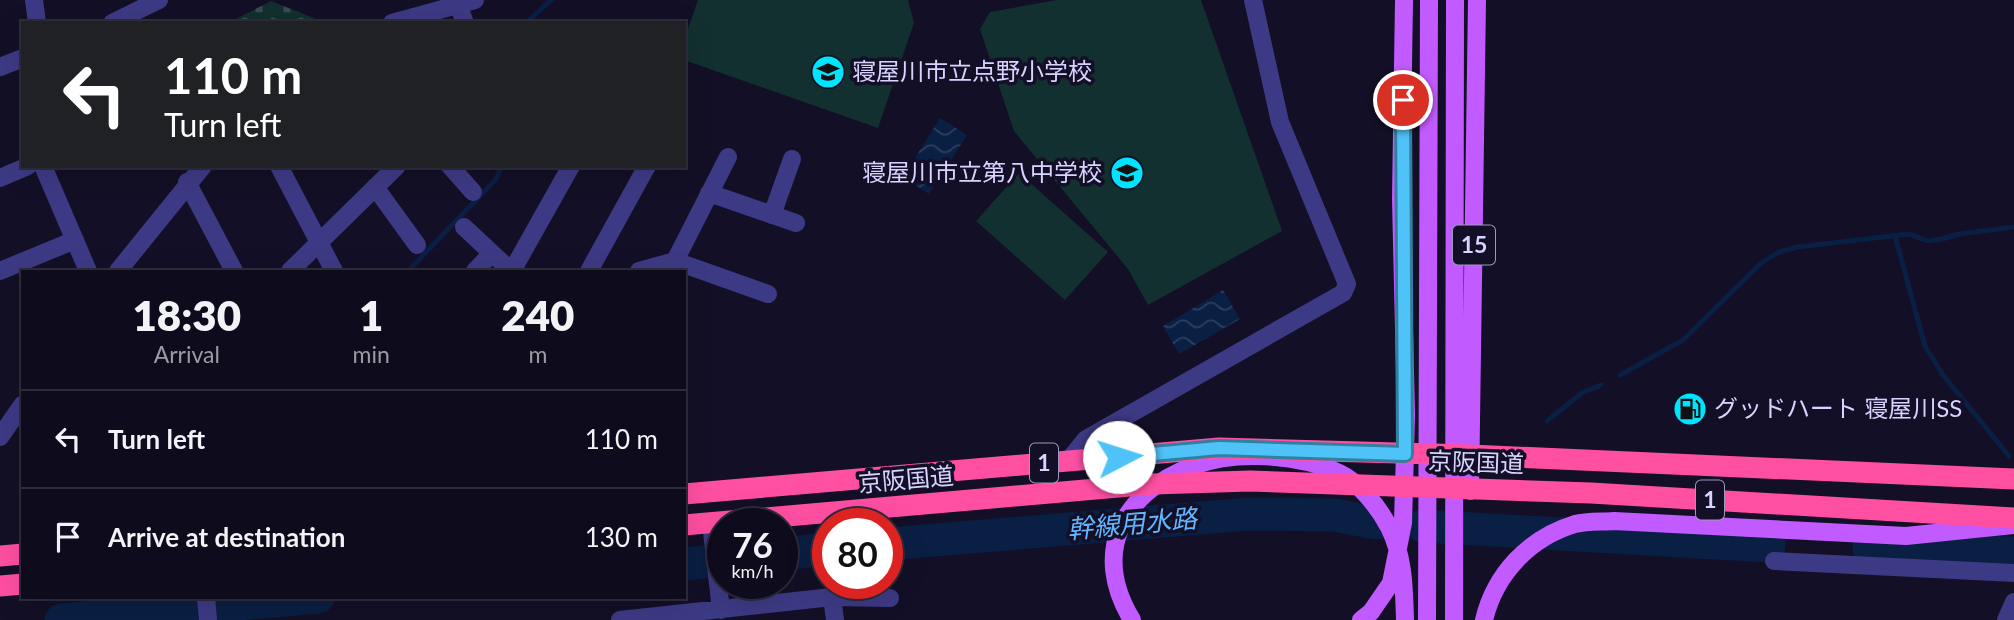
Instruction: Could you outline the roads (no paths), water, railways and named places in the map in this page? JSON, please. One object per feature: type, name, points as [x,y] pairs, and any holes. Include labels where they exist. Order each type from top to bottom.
[{"type":"highway","name":"京阪国道","points":[[686,494],[1219,448],[1470,455],[2014,480]]},
{"type":"highway","name":"京阪国道","points":[[798,515],[1153,484],[1250,481],[1469,491],[1591,493],[2014,518]]},
{"type":"highway","name":"京阪国道","points":[[686,525],[707,523]]},
{"type":"highway","points":[[0,556],[21,554]]},
{"type":"highway","points":[[0,586],[21,584]]},
{"type":"main road","points":[[1361,620],[1391,583],[1403,523],[1405,454],[1401,199],[1404,0]]},
{"type":"main road","name":"15","points":[[1427,620],[1429,0]]},
{"type":"main road","name":"15","points":[[1454,620],[1455,0]]},
{"type":"main road","name":"15","points":[[1469,491],[1477,0]]},
{"type":"main road","points":[[1132,620],[1118,597],[1112,557],[1119,526],[1148,491],[1194,466],[1232,459],[1272,457],[1341,473],[1369,498],[1389,527],[1403,567],[1405,620]]},
{"type":"main road","points":[[1484,620],[1488,602],[1500,579],[1518,557],[1539,541],[1577,524],[1614,522],[1906,536],[2014,524]]},
{"type":"street","points":[[34,0],[37,21]]},
{"type":"street","points":[[116,21],[159,0]]},
{"type":"street","points":[[1068,461],[1086,439],[1343,293],[1347,284],[1280,122],[1253,0]]},
{"type":"street","points":[[399,21],[467,2],[465,21]]},
{"type":"street","points":[[0,67],[21,59]]},
{"type":"street","points":[[675,261],[728,157]]},
{"type":"street","points":[[772,215],[792,159]]},
{"type":"street","points":[[0,178],[23,168]]},
{"type":"street","points":[[44,168],[88,270]]},
{"type":"street","points":[[128,267],[187,182],[201,168]]},
{"type":"street","points":[[280,168],[333,270]]},
{"type":"street","points":[[291,270],[395,168]]},
{"type":"street","points":[[452,168],[473,192]]},
{"type":"street","points":[[512,270],[570,168]]},
{"type":"street","points":[[590,270],[646,168]]},
{"type":"street","points":[[187,182],[233,270]]},
{"type":"street","points":[[375,187],[417,245]]},
{"type":"street","points":[[709,193],[796,223]]},
{"type":"street","points":[[464,227],[510,270]]},
{"type":"street","points":[[0,271],[75,240]]},
{"type":"street","points":[[476,270],[492,253]]},
{"type":"street","points":[[643,270],[675,261],[768,294]]},
{"type":"street","points":[[0,437],[21,407]]},
{"type":"street","points":[[1824,533],[1824,562]]},
{"type":"street","points":[[1774,561],[2014,573]]},
{"type":"street","points":[[206,599],[208,620]]},
{"type":"street","points":[[620,620],[732,613],[820,599]]},
{"type":"street","points":[[832,599],[835,620]]},
{"type":"street","points":[[2006,620],[2014,602]]},
{"type":"water","points":[[940,118],[967,135],[929,194],[903,177]]},
{"type":"water","points":[[1223,290],[1240,319],[1179,354],[1163,326]]},
{"type":"waterway","points":[[528,21],[551,0]]},
{"type":"waterway","points":[[409,270],[496,179],[501,168]]},
{"type":"waterway","points":[[1620,375],[1683,340],[1760,264],[1777,253],[1797,247],[1909,234],[1928,241],[2014,227]]},
{"type":"waterway","points":[[1895,236],[1925,346],[1943,375],[2009,456]]},
{"type":"waterway","points":[[1547,421],[1582,393],[1601,385]]},
{"type":"waterway","name":"幹線用水路","points":[[903,543],[1249,514],[1334,515],[1376,523]]},
{"type":"waterway","name":"幹線用水路","points":[[1422,526],[1769,546]]},
{"type":"waterway","name":"幹線用水路","points":[[1869,549],[2014,553]]},
{"type":"waterway","name":"幹線用水路","points":[[798,552],[812,551]]},
{"type":"waterway","name":"幹線用水路","points":[[686,564],[707,562]]},
{"type":"waterway","points":[[152,599],[154,612]]},
{"type":"waterway","name":"幹線用水路","points":[[228,605],[231,599]]},
{"type":"waterway","name":"幹線用水路","points":[[61,620],[296,599]]},
{"type":"place","name":"寝屋川市立点野小学校","points":[[828,72]]},
{"type":"place","name":"寝屋川市立第八中学校","points":[[1127,173]]},
{"type":"place","name":"グッドハート 寝屋川SS","points":[[1690,409]]}]
